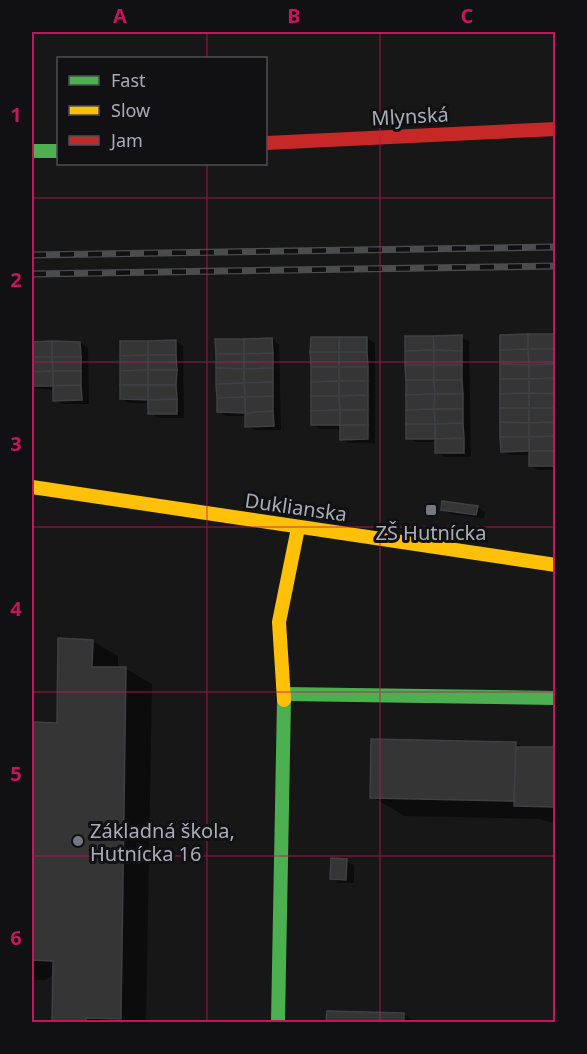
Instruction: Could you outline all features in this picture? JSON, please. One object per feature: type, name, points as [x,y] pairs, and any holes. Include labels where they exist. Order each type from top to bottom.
[{"type":"street","name":"Mlynská","points":[[267,143],[555,129]]},
{"type":"street","points":[[32,151],[57,151]]},
{"type":"street","name":"Duklianska","points":[[32,487],[555,565]]},
{"type":"street","points":[[278,1023],[284,694],[279,622],[298,528]]},
{"type":"street","points":[[284,694],[555,698]]},
{"type":"building","points":[[528,334],[528,349],[500,350],[500,335]]},
{"type":"building","points":[[528,334],[556,334],[556,349],[528,349]]},
{"type":"building","points":[[462,335],[462,351],[434,350],[433,336]]},
{"type":"building","points":[[405,336],[433,336],[434,350],[405,351]]},
{"type":"building","points":[[311,337],[339,337],[339,352],[310,352]]},
{"type":"building","points":[[339,337],[367,337],[367,352],[339,352]]},
{"type":"building","points":[[272,338],[273,353],[244,354],[244,339]]},
{"type":"building","points":[[215,339],[244,339],[244,354],[216,354]]},
{"type":"building","points":[[176,340],[176,355],[148,355],[148,341]]},
{"type":"building","points":[[52,341],[80,342],[81,357],[52,357]]},
{"type":"building","points":[[52,341],[52,357],[32,357],[32,342]]},
{"type":"building","points":[[120,341],[148,341],[148,355],[120,356]]},
{"type":"building","points":[[528,349],[529,365],[500,364],[500,350]]},
{"type":"building","points":[[528,349],[556,349],[556,364],[529,365]]},
{"type":"building","points":[[434,350],[434,365],[405,365],[405,351]]},
{"type":"building","points":[[434,350],[462,351],[462,365],[434,365]]},
{"type":"building","points":[[310,352],[339,352],[339,367],[311,367]]},
{"type":"building","points":[[339,352],[367,352],[368,367],[339,367]]},
{"type":"building","points":[[273,353],[273,368],[244,369],[244,354]]},
{"type":"building","points":[[216,354],[244,354],[244,369],[216,368]]},
{"type":"building","points":[[148,355],[148,370],[120,371],[120,356]]},
{"type":"building","points":[[148,355],[176,355],[177,370],[148,370]]},
{"type":"building","points":[[32,357],[52,357],[53,371],[32,372]]},
{"type":"building","points":[[52,357],[81,357],[81,371],[53,371]]},
{"type":"building","points":[[500,364],[529,365],[529,379],[500,379]]},
{"type":"building","points":[[556,364],[556,378],[529,379],[529,365]]},
{"type":"building","points":[[405,365],[434,365],[434,380],[406,380]]},
{"type":"building","points":[[434,365],[462,365],[462,380],[434,380]]},
{"type":"building","points":[[311,367],[339,367],[339,381],[311,382]]},
{"type":"building","points":[[339,367],[368,367],[368,381],[339,381]]},
{"type":"building","points":[[216,368],[244,369],[244,383],[216,384]]},
{"type":"building","points":[[273,368],[273,382],[244,383],[244,369]]},
{"type":"building","points":[[148,370],[148,385],[120,385],[120,371]]},
{"type":"building","points":[[148,370],[177,370],[176,385],[148,385]]},
{"type":"building","points":[[53,371],[81,371],[81,385],[53,386]]},
{"type":"building","points":[[53,371],[53,386],[32,386],[32,372]]},
{"type":"building","points":[[556,378],[556,394],[529,393],[529,379]]},
{"type":"building","points":[[500,379],[529,379],[529,393],[500,394]]},
{"type":"building","points":[[406,380],[434,380],[435,394],[406,395]]},
{"type":"building","points":[[434,380],[462,380],[463,394],[435,394]]},
{"type":"building","points":[[339,381],[339,396],[311,396],[311,382]]},
{"type":"building","points":[[339,381],[368,381],[368,395],[339,396]]},
{"type":"building","points":[[273,382],[273,396],[245,397],[244,383]]},
{"type":"building","points":[[244,383],[245,397],[217,398],[216,384]]},
{"type":"building","points":[[81,385],[82,400],[53,401],[53,386]]},
{"type":"building","points":[[120,385],[148,385],[148,400],[120,399]]},
{"type":"building","points":[[148,385],[176,385],[177,399],[148,400]]},
{"type":"building","points":[[529,393],[556,394],[556,408],[529,408]]},
{"type":"building","points":[[529,393],[529,408],[500,408],[500,394]]},
{"type":"building","points":[[435,394],[434,409],[406,410],[406,395]]},
{"type":"building","points":[[435,394],[463,394],[463,409],[434,409]]},
{"type":"building","points":[[368,395],[368,410],[340,410],[339,396]]},
{"type":"building","points":[[273,396],[273,411],[245,413],[245,397]]},
{"type":"building","points":[[311,396],[339,396],[340,410],[311,411]]},
{"type":"building","points":[[245,397],[245,413],[217,412],[217,398]]},
{"type":"building","points":[[177,399],[177,414],[148,414],[148,400]]},
{"type":"building","points":[[500,408],[529,408],[529,423],[500,422]]},
{"type":"building","points":[[529,408],[556,408],[556,422],[529,423]]},
{"type":"building","points":[[434,409],[463,409],[463,423],[435,424]]},
{"type":"building","points":[[434,409],[435,424],[406,424],[406,410]]},
{"type":"building","points":[[340,410],[340,425],[311,425],[311,411]]},
{"type":"building","points":[[340,410],[368,410],[368,425],[340,425]]},
{"type":"building","points":[[273,411],[274,426],[245,427],[245,413]]},
{"type":"building","points":[[500,422],[529,423],[529,437],[500,437]]},
{"type":"building","points":[[556,422],[556,436],[529,437],[529,423]]},
{"type":"building","points":[[463,423],[464,438],[435,439],[435,424]]},
{"type":"building","points":[[406,424],[435,424],[435,439],[406,439]]},
{"type":"building","points":[[340,425],[368,425],[368,439],[340,440]]},
{"type":"building","points":[[556,436],[556,451],[529,451],[529,437]]},
{"type":"building","points":[[500,437],[529,437],[529,451],[501,452]]},
{"type":"building","points":[[464,438],[464,453],[435,453],[435,439]]},
{"type":"building","points":[[529,451],[556,451],[556,466],[529,466]]},
{"type":"building","points":[[442,501],[478,506],[476,515],[441,510]]},
{"type":"building","name":"Základná škola, Hutnícka 16","points":[[58,638],[93,640],[92,667],[126,667],[121,1019],[86,1018],[86,1022],[52,1022],[53,961],[32,960],[32,722],[57,723]]},
{"type":"building","points":[[371,739],[516,742],[514,801],[370,798]]},
{"type":"building","points":[[516,747],[556,747],[556,807],[514,806]]},
{"type":"building","points":[[331,858],[347,859],[346,880],[330,879]]},
{"type":"building","points":[[327,1011],[404,1013],[404,1022],[326,1022]]},
{"type":"railway","points":[[32,255],[556,247]]},
{"type":"railway","points":[[32,274],[556,266]]},
{"type":"traffic: fast","points":[[32,151],[57,151]]},
{"type":"traffic: fast","points":[[284,694],[556,698]]},
{"type":"traffic: fast","points":[[278,1022],[284,700]]},
{"type":"traffic: slow","points":[[32,487],[556,565]]},
{"type":"traffic: slow","points":[[284,700],[279,622],[298,528]]},
{"type":"traffic: jam","points":[[267,143],[556,129]]},
{"type":"place","name":"ZŠ Hutnícka","points":[[431,510]]},
{"type":"place","name":"Základná škola, Hutnícka 16","points":[[78,841]]}]
